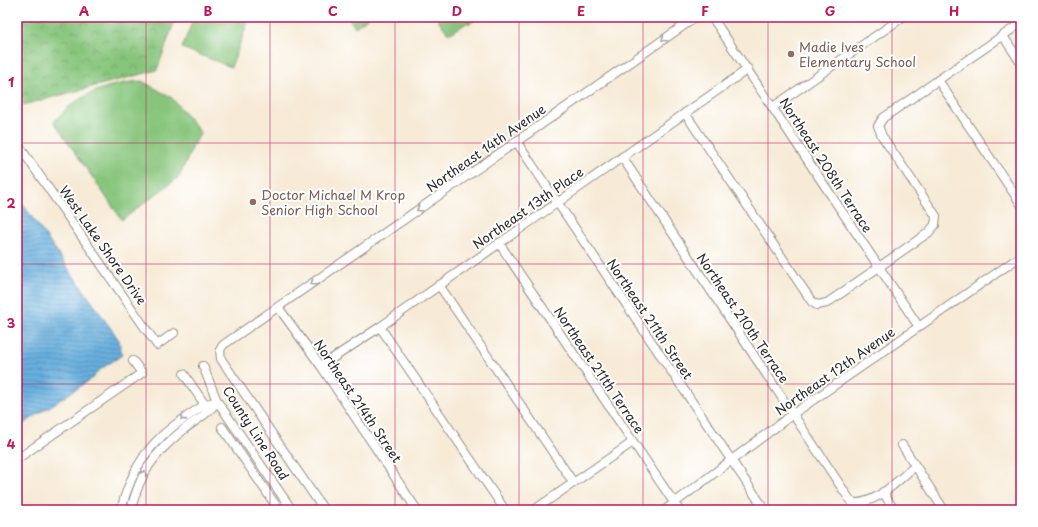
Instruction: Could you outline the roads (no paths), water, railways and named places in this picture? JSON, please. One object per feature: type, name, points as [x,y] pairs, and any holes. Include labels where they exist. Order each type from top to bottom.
[{"type":"street","name":"Northeast 14th Avenue","points":[[324,510],[220,359],[220,350],[228,339],[278,307],[696,17]]},
{"type":"street","name":"Northeast 208th Terrace","points":[[712,17],[919,327]]},
{"type":"street","points":[[773,107],[903,17]]},
{"type":"street","points":[[685,113],[812,302],[817,305],[827,303],[928,232],[935,225],[936,216],[882,136],[878,126],[884,118],[1021,23]]},
{"type":"street","points":[[1003,36],[1021,63]]},
{"type":"street","name":"Northeast 13th Place","points":[[321,366],[380,327],[556,202],[748,69]]},
{"type":"street","points":[[938,80],[1021,204]]},
{"type":"street","name":"Northeast 211th Street","points":[[516,141],[765,510]]},
{"type":"street","name":"West Lake Shore Drive","points":[[17,143],[157,345],[174,333]]},
{"type":"street","name":"Northeast 210th Terrace","points":[[622,157],[852,503],[860,504],[883,492],[915,466]]},
{"type":"street","name":"Northeast 211th Terrace","points":[[499,243],[676,507]]},
{"type":"street","name":"Northeast 12th Avenue","points":[[665,510],[676,507],[793,414],[1021,256]]},
{"type":"street","points":[[439,285],[573,482]]},
{"type":"street","name":"Northeast 214th Street","points":[[278,307],[321,366],[417,510]]},
{"type":"street","points":[[380,327],[504,510]]},
{"type":"street","points":[[17,459],[142,373],[133,361]]},
{"type":"street","name":"County Line Road","points":[[203,366],[217,401],[292,510]]},
{"type":"street","points":[[184,374],[209,412]]},
{"type":"street","points":[[121,510],[129,482],[147,450],[177,422],[204,404],[217,401]]},
{"type":"street","points":[[131,510],[138,486],[154,456],[183,430],[209,412],[217,401]]},
{"type":"street","points":[[222,427],[279,510]]},
{"type":"street","points":[[534,510],[633,442]]},
{"type":"street","points":[[902,445],[944,510]]},
{"type":"street","points":[[883,492],[894,510]]},
{"type":"water","points":[[17,196],[119,340],[122,355],[98,371],[93,378],[17,428]]},
{"type":"place","name":"Madie Ives Elementary School","points":[[791,54]]},
{"type":"place","name":"Doctor Michael M Krop Senior High School","points":[[253,202]]}]
